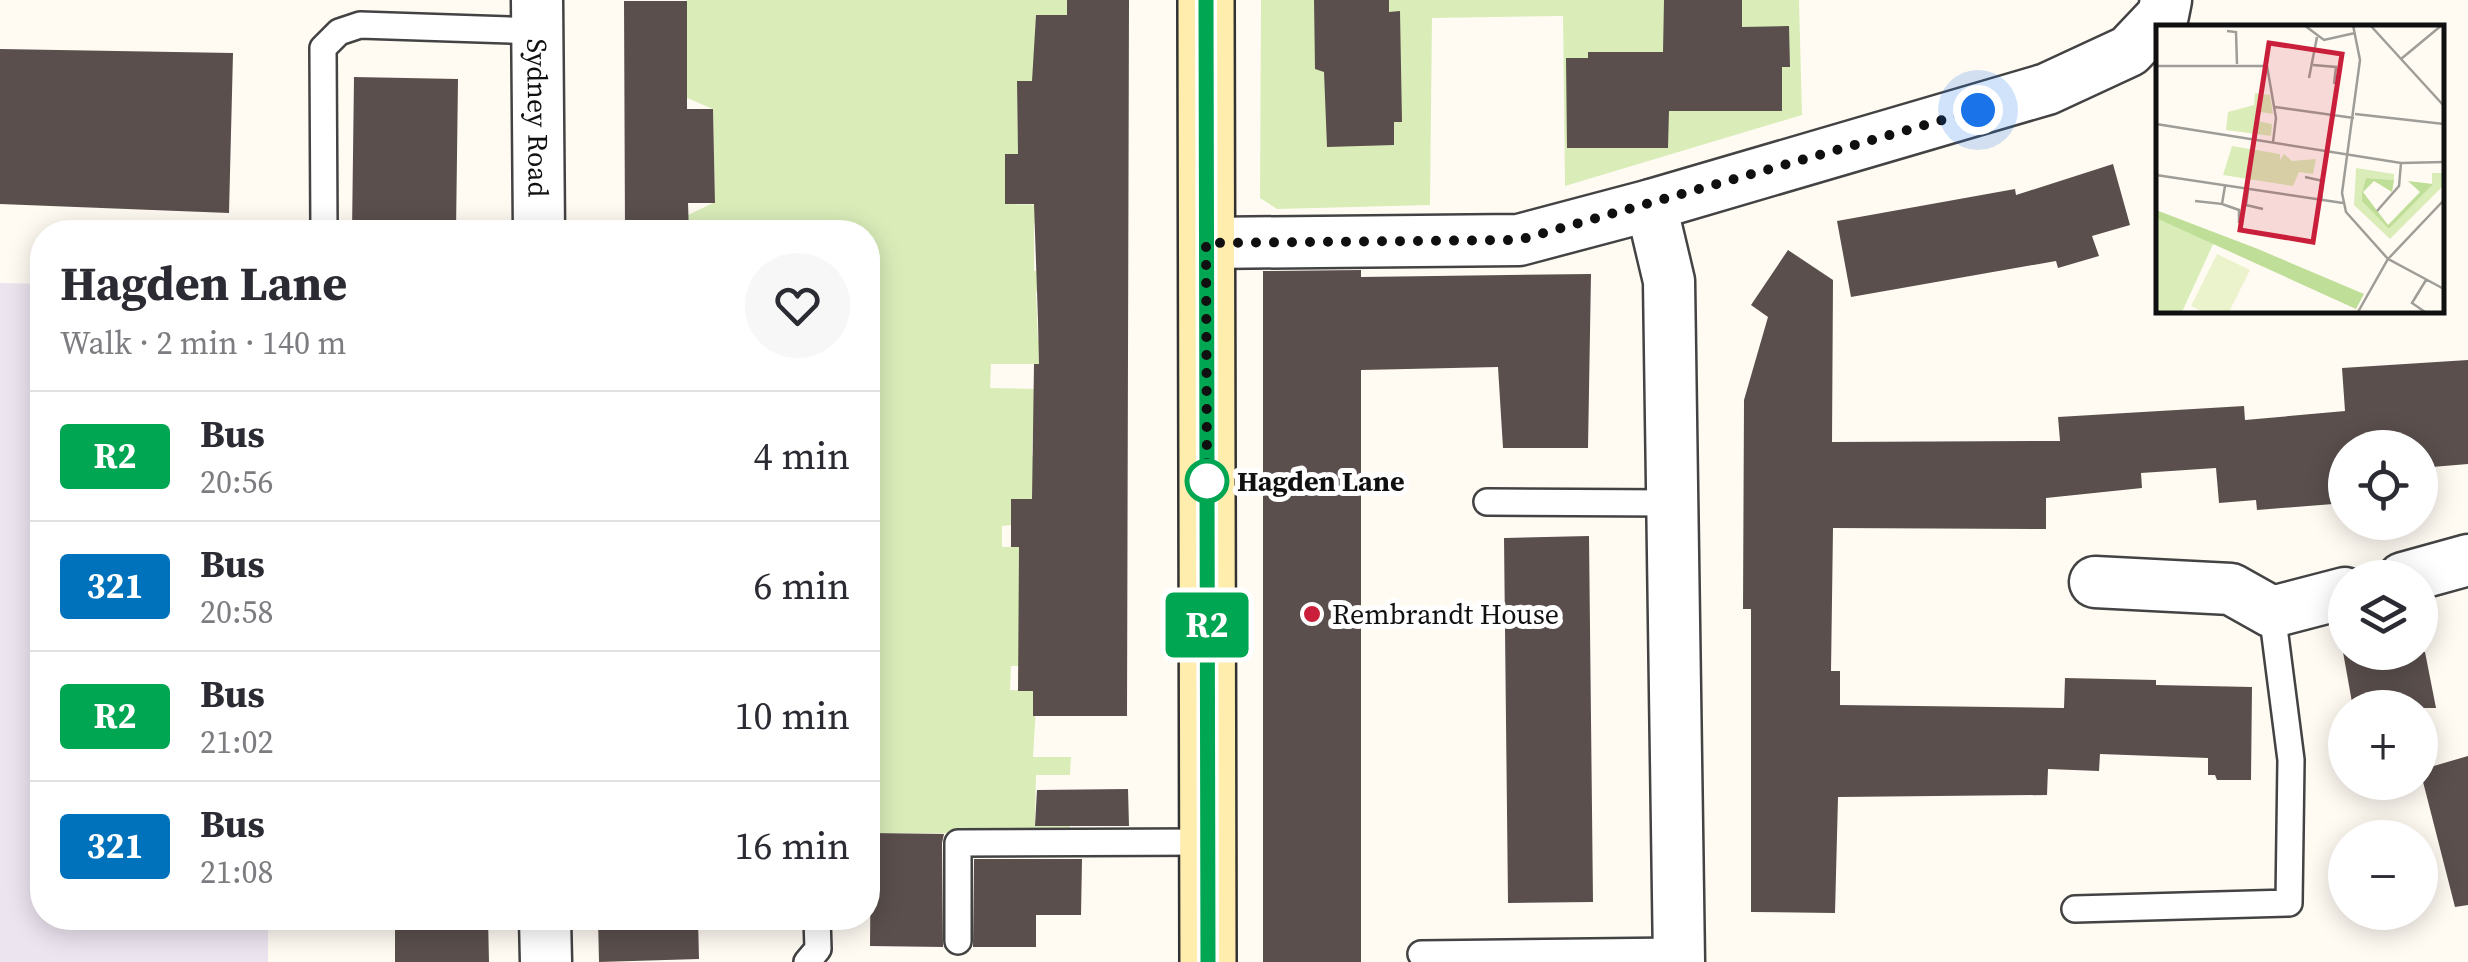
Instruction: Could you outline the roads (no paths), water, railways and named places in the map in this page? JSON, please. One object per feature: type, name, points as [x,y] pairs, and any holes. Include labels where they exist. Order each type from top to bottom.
[{"type":"street","points":[[1206,0],[1208,962]]},
{"type":"street","name":"Sydney Road","points":[[538,16],[538,220]]},
{"type":"street","points":[[1206,243],[1519,240],[2047,89],[2129,50],[2156,28]]},
{"type":"street","points":[[1650,205],[1670,281],[1679,956]]},
{"type":"street","points":[[2438,568],[2468,560]]},
{"type":"street","points":[[2096,582],[2232,589],[2272,612],[2328,597]]},
{"type":"street","points":[[545,930],[546,962]]},
{"type":"lane","points":[[324,220],[323,48],[339,32],[360,25],[538,16]]},
{"type":"lane","points":[[1487,502],[1672,502]]},
{"type":"lane","points":[[2075,909],[2289,904],[2292,760],[2272,612]]},
{"type":"lane","points":[[958,940],[958,843],[1208,842]]},
{"type":"lane","points":[[807,962],[818,949],[818,930]]},
{"type":"lane","points":[[1421,954],[1679,956]]},
{"type":"place","name":"Hagden Lane","points":[[1207,481]]},
{"type":"place","name":"Rembrandt House","points":[[1312,614]]}]
